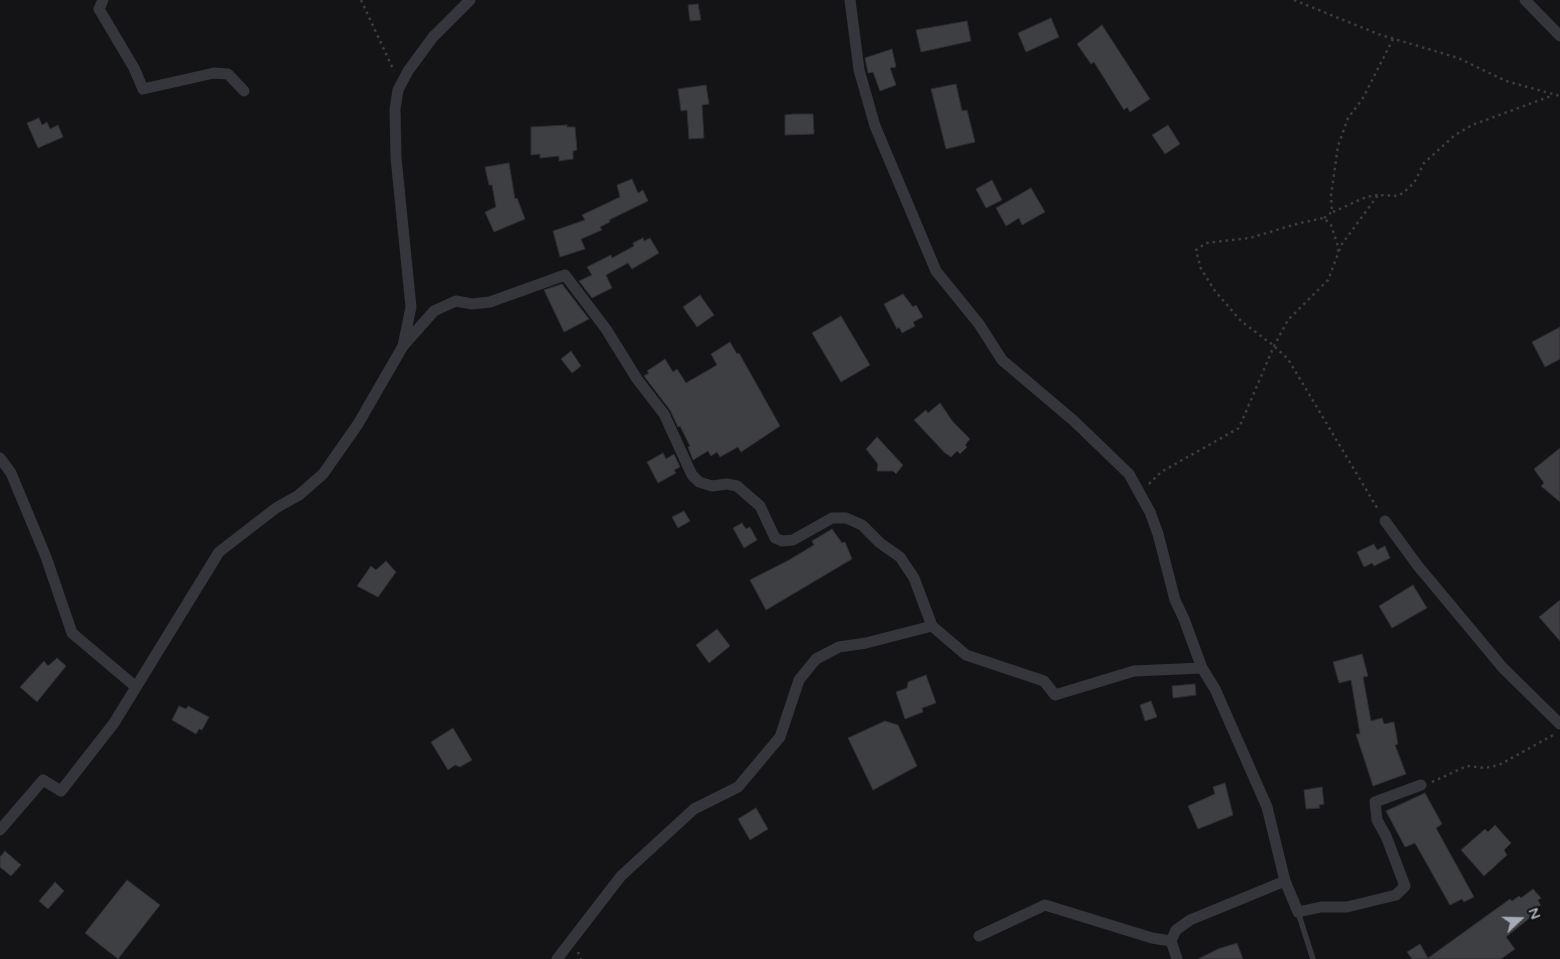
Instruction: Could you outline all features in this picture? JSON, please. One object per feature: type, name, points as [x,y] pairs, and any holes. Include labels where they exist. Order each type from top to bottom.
[{"type":"street","points":[[403,346],[411,307],[396,158],[395,109],[398,90],[408,71],[433,37],[470,0]]},
{"type":"street","points":[[850,0],[859,70],[875,126],[936,271],[979,324],[1002,360],[1074,421],[1129,474],[1140,492],[1158,534],[1175,600],[1202,668],[1214,689],[1267,807],[1285,881],[1298,912],[1321,907],[1347,907],[1396,895],[1406,886],[1386,836],[1377,820],[1375,802],[1421,785]]},
{"type":"street","points":[[1525,0],[1560,36]]},
{"type":"street","points":[[100,1],[99,9],[134,68],[143,89],[214,72],[228,74],[244,91]]},
{"type":"street","points":[[0,830],[43,780],[61,791],[114,723],[219,552],[276,508],[299,495],[323,474],[358,424],[403,346],[434,310],[456,301],[472,304],[490,302],[565,275],[606,329],[637,379],[664,414],[681,455],[692,475],[700,482],[712,486],[727,484],[737,486],[760,506],[775,538],[782,541],[793,540],[832,518],[846,518],[862,525],[880,543],[900,557],[914,578],[932,626],[966,655],[1044,681],[1055,694],[1134,671],[1202,668]]},
{"type":"street","points":[[0,458],[11,473],[46,556],[72,633],[136,687]]},
{"type":"street","points":[[1385,521],[1418,566],[1502,668],[1560,724]]},
{"type":"street","points":[[557,959],[621,876],[694,809],[738,787],[780,737],[799,680],[816,659],[839,647],[866,643],[932,626]]},
{"type":"street","points":[[1177,959],[1171,941],[1176,930],[1190,920],[1285,881]]},
{"type":"street","points":[[979,936],[1045,905],[1152,938],[1171,941]]},
{"type":"lane","points":[[1298,912],[1313,959]]},
{"type":"path","points":[[361,0],[393,70],[398,90]]},
{"type":"path","points":[[1294,0],[1394,39],[1458,58],[1506,81],[1552,96],[1560,96]]},
{"type":"path","points":[[1332,212],[1331,196],[1338,146],[1348,118],[1363,98],[1394,39]]},
{"type":"path","points":[[1385,521],[1288,359],[1241,321],[1215,291],[1201,269],[1196,250],[1206,244],[1250,238],[1300,222],[1324,218],[1332,212],[1366,197],[1378,195],[1398,196],[1414,183],[1424,163],[1439,148],[1472,125],[1552,96]]},
{"type":"path","points":[[1140,492],[1161,472],[1239,428],[1274,346],[1288,320],[1328,280],[1342,244],[1378,195]]},
{"type":"path","points":[[1324,218],[1331,225],[1338,246],[1338,254]]},
{"type":"path","points":[[1421,785],[1467,766],[1486,768],[1499,765],[1560,731]]},
{"type":"building","points":[[698,4],[701,20],[690,21],[688,5]]},
{"type":"building","points":[[1051,18],[1059,37],[1026,52],[1018,33]]},
{"type":"building","points":[[967,21],[971,41],[921,52],[916,30]]},
{"type":"building","points":[[1102,25],[1150,99],[1130,112],[1127,107],[1124,110],[1094,62],[1091,64],[1077,44]]},
{"type":"building","points":[[892,49],[896,67],[890,68],[896,85],[880,91],[873,72],[868,73],[865,58]]},
{"type":"building","points":[[956,84],[962,111],[967,110],[975,142],[946,149],[931,89]]},
{"type":"building","points":[[706,85],[709,104],[702,105],[704,138],[689,139],[687,110],[681,111],[678,89]]},
{"type":"building","points":[[813,114],[814,134],[785,135],[785,115]]},
{"type":"building","points":[[39,118],[42,125],[47,122],[50,129],[58,125],[63,137],[38,148],[27,123]]},
{"type":"building","points":[[567,125],[567,127],[575,127],[577,150],[573,151],[573,159],[559,161],[559,156],[540,158],[540,154],[531,155],[531,127]]},
{"type":"building","points":[[1168,125],[1180,144],[1165,154],[1152,135]]},
{"type":"building","points":[[509,163],[515,199],[517,198],[525,219],[494,232],[485,212],[496,207],[492,185],[489,185],[485,167]]},
{"type":"building","points":[[632,179],[638,193],[643,190],[648,201],[609,220],[610,222],[600,227],[602,230],[581,239],[585,249],[560,257],[553,231],[585,220],[582,215],[620,197],[617,185]]},
{"type":"building","points":[[992,180],[1002,200],[986,208],[976,189]]},
{"type":"building","points":[[1031,188],[1045,212],[1022,225],[1019,218],[1006,226],[996,208]]},
{"type":"building","points":[[643,238],[644,241],[650,238],[659,253],[632,269],[628,263],[606,275],[612,288],[592,298],[579,281],[592,275],[587,267],[611,255],[612,258],[634,246],[633,243]]},
{"type":"building","points":[[562,284],[589,319],[564,332],[544,290]]},
{"type":"building","points":[[903,294],[913,307],[916,305],[923,317],[913,322],[915,326],[902,333],[899,327],[897,329],[884,304]]},
{"type":"building","points":[[700,295],[714,315],[697,327],[683,307]]},
{"type":"building","points":[[841,316],[870,365],[841,382],[812,333]]},
{"type":"building","points":[[1560,327],[1560,359],[1545,367],[1532,342]]},
{"type":"building","points":[[730,342],[737,354],[739,353],[780,426],[741,452],[738,447],[720,457],[717,452],[711,456],[708,451],[693,460],[688,447],[690,446],[680,426],[678,427],[670,410],[644,376],[649,373],[647,371],[665,359],[673,372],[677,369],[686,383],[717,365],[711,354]]},
{"type":"building","points":[[571,351],[581,366],[572,373],[561,359]]},
{"type":"building","points":[[940,403],[953,422],[970,439],[965,445],[967,447],[960,454],[957,451],[951,457],[914,420],[926,410],[928,413]]},
{"type":"building","points":[[877,437],[903,465],[896,474],[893,471],[877,471],[878,464],[866,449]]},
{"type":"building","points":[[1560,448],[1560,502],[1541,486],[1544,483],[1534,469]]},
{"type":"building","points":[[663,453],[666,459],[674,454],[680,467],[674,470],[676,473],[658,483],[647,462]]},
{"type":"building","points":[[684,511],[690,521],[678,528],[672,517]]},
{"type":"building","points":[[742,523],[746,529],[750,527],[757,540],[744,548],[733,528]]},
{"type":"building","points":[[832,529],[842,543],[845,542],[852,559],[766,610],[750,580],[814,545],[812,541]]},
{"type":"building","points":[[1374,544],[1377,550],[1385,546],[1390,558],[1374,566],[1372,563],[1364,567],[1357,552]]},
{"type":"building","points":[[386,561],[396,572],[378,597],[357,586],[371,566],[376,570]]},
{"type":"building","points":[[1413,585],[1427,608],[1392,628],[1379,606]]},
{"type":"building","points":[[1560,600],[1560,641],[1539,617]]},
{"type":"building","points":[[717,629],[730,646],[709,663],[696,645]]},
{"type":"building","points":[[1362,654],[1368,676],[1363,677],[1371,721],[1382,718],[1384,724],[1394,722],[1398,744],[1395,745],[1406,774],[1373,786],[1356,734],[1360,734],[1351,680],[1339,683],[1333,662]]},
{"type":"building","points":[[57,658],[66,666],[37,702],[20,687],[44,661],[48,666]]},
{"type":"building","points":[[926,675],[936,703],[922,708],[923,712],[905,719],[896,692],[907,688],[908,682]]},
{"type":"building","points":[[1195,684],[1196,695],[1173,698],[1172,686]]},
{"type":"building","points":[[1151,701],[1157,717],[1145,721],[1140,705]]},
{"type":"building","points":[[179,706],[186,709],[188,706],[209,717],[202,730],[199,729],[196,734],[172,720]]},
{"type":"building","points":[[885,721],[898,725],[917,766],[873,790],[848,738]]},
{"type":"building","points":[[453,728],[472,760],[460,767],[455,765],[448,770],[431,742]]},
{"type":"building","points":[[1225,783],[1233,815],[1198,829],[1188,806],[1215,794],[1213,787]]},
{"type":"building","points":[[1322,787],[1324,804],[1319,805],[1320,808],[1306,809],[1304,790]]},
{"type":"building","points":[[1425,793],[1442,824],[1436,828],[1474,897],[1464,902],[1462,899],[1450,905],[1415,843],[1405,847],[1386,811]]},
{"type":"building","points":[[756,808],[768,829],[750,840],[738,819]]},
{"type":"building","points":[[1495,825],[1511,843],[1504,850],[1507,855],[1484,876],[1461,850],[1485,829],[1488,832]]},
{"type":"building","points":[[5,851],[21,865],[11,876],[0,867],[0,857]]},
{"type":"building","points":[[127,880],[160,905],[118,959],[85,933]]},
{"type":"building","points":[[55,882],[64,891],[48,909],[39,901]]},
{"type":"building","points":[[1533,889],[1541,898],[1538,900],[1541,906],[1535,910],[1537,912],[1506,937],[1515,949],[1501,959],[1412,959],[1407,952],[1420,944],[1428,958],[1510,899],[1512,901],[1519,896],[1521,898]]},
{"type":"building","points":[[1237,943],[1243,959],[1198,959],[1218,949]]}]
